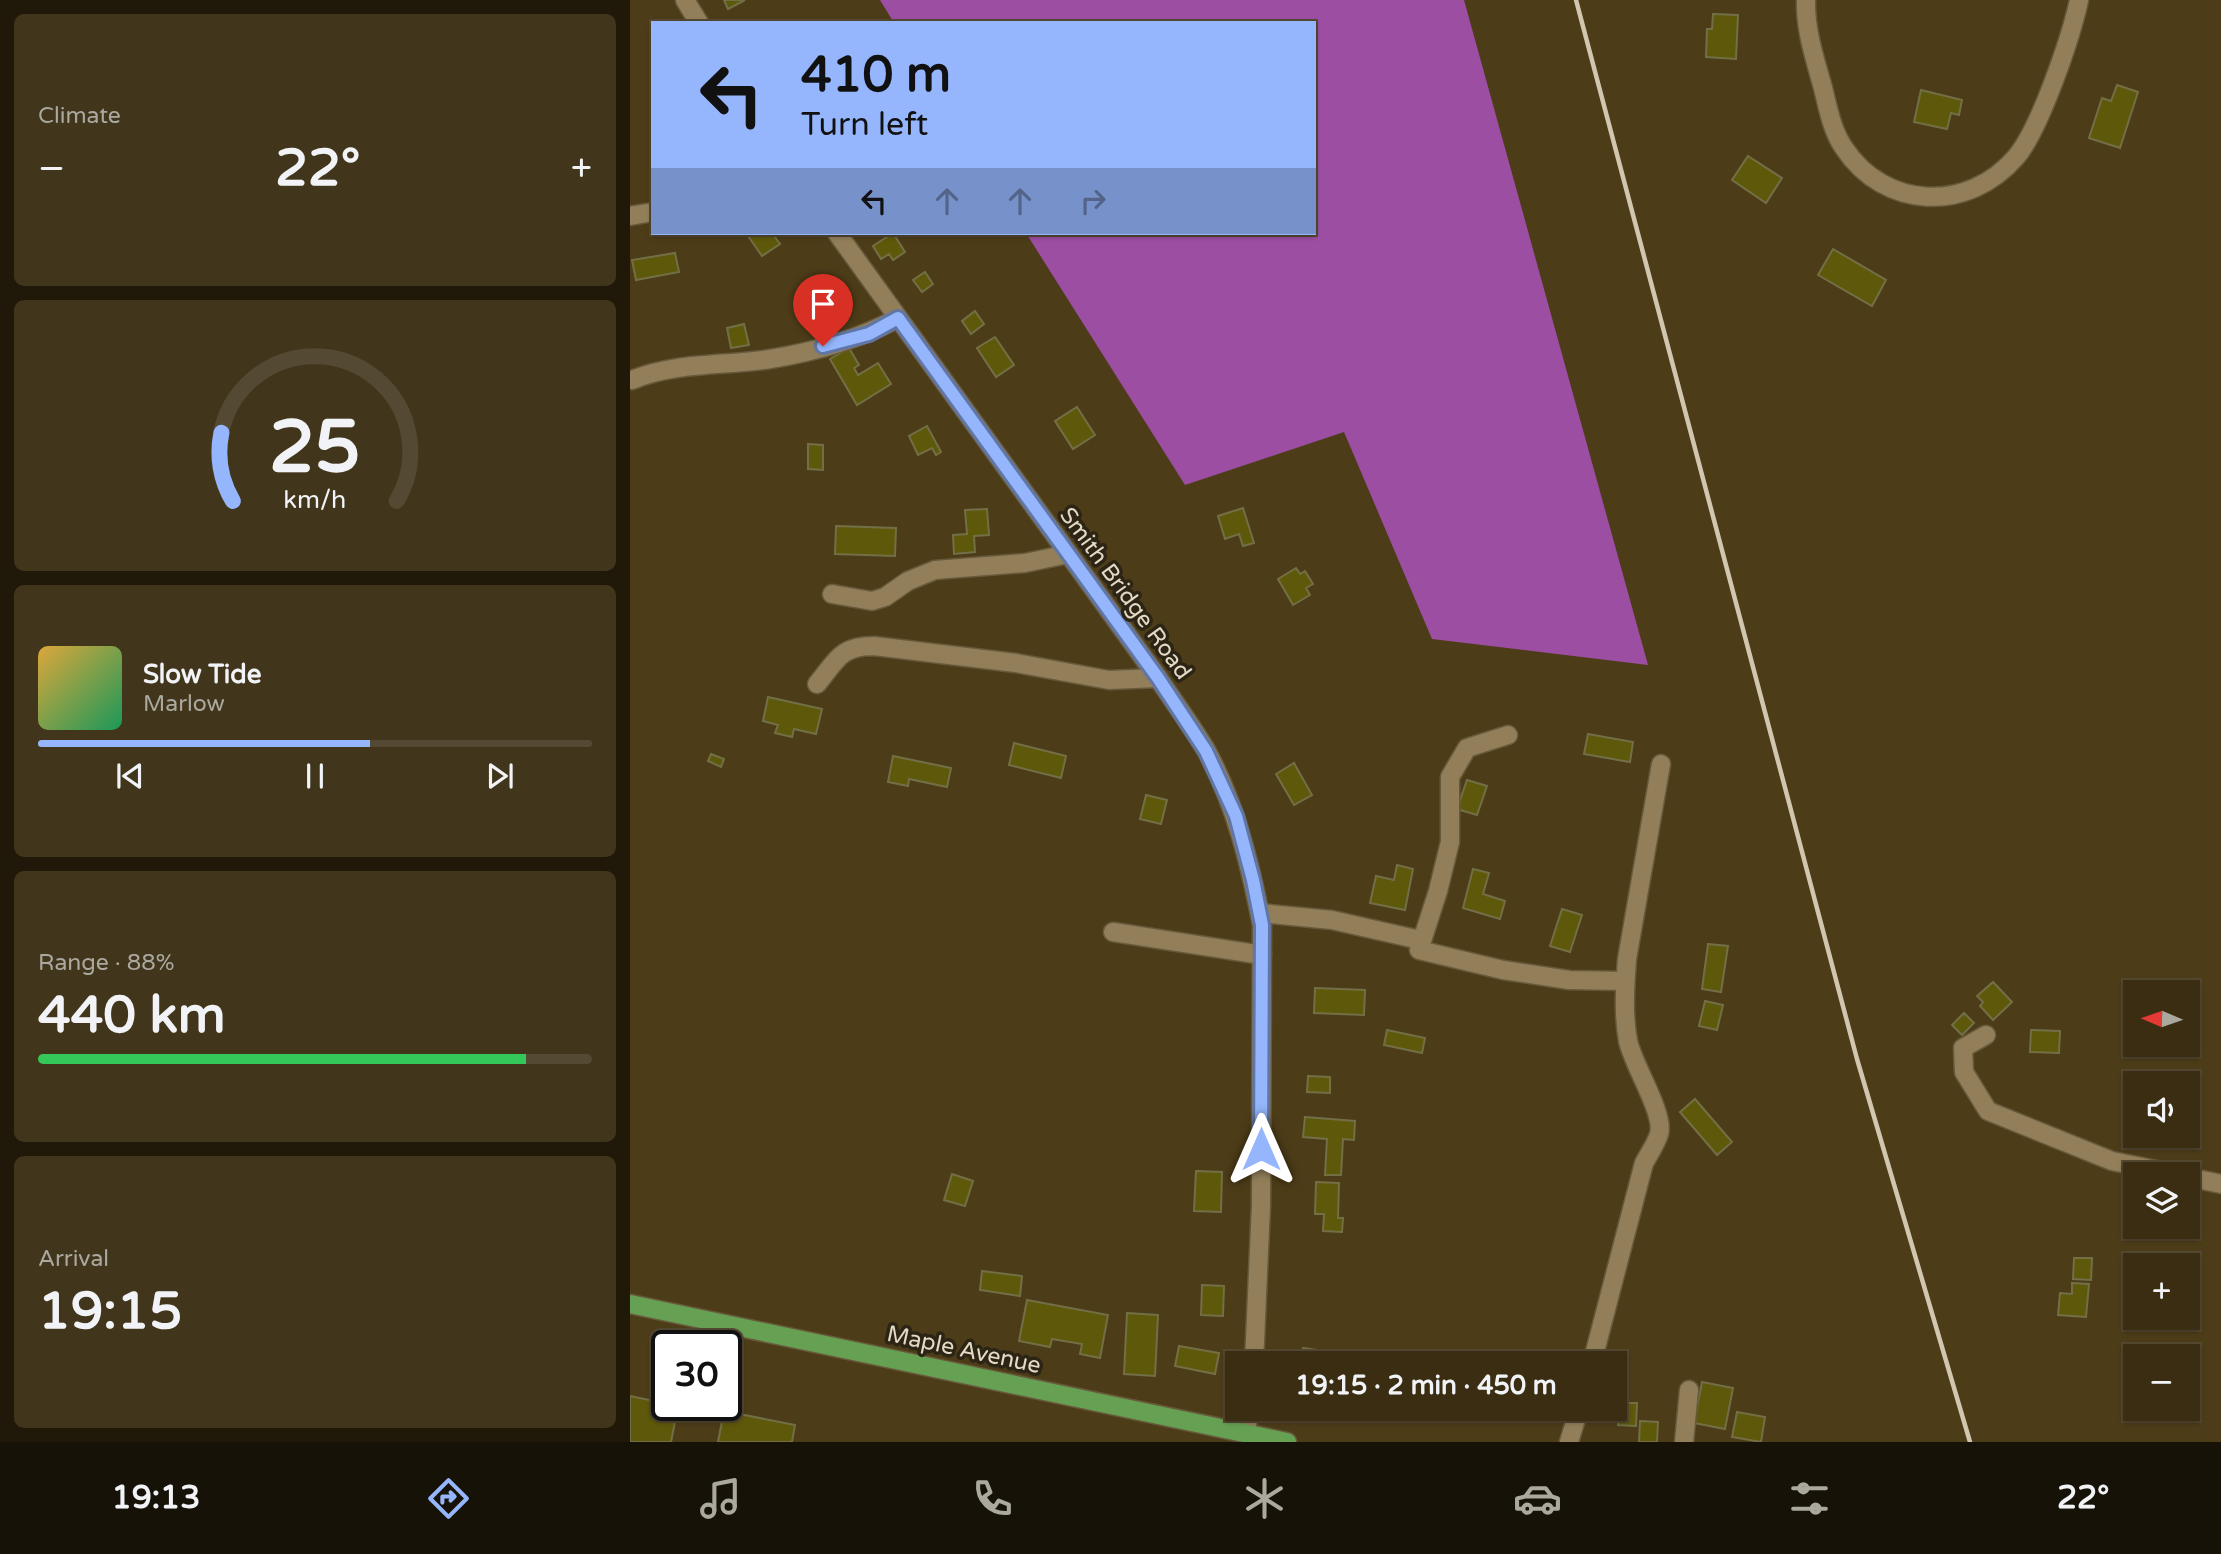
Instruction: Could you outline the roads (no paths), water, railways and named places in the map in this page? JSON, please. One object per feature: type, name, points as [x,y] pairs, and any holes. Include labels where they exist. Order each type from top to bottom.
[{"type":"main road","name":"Maple Avenue","points":[[630,1304],[1287,1442]]},
{"type":"street","points":[[685,0],[698,21]]},
{"type":"street","points":[[1805,0],[1808,32],[1831,117],[1842,146],[1856,165],[1874,181],[1894,191],[1920,197],[1956,194],[1985,185],[2018,156],[2052,83],[2079,0]]},
{"type":"street","points":[[630,216],[651,212]]},
{"type":"street","name":"Smith Bridge Road","points":[[838,235],[1158,678],[1206,751],[1236,816],[1260,913],[1262,955],[1261,1205],[1255,1351]]},
{"type":"street","points":[[632,380],[661,371],[772,359],[869,334],[898,318]]},
{"type":"street","points":[[832,594],[872,601],[885,597],[908,581],[935,570],[1025,563],[1068,554]]},
{"type":"street","points":[[817,684],[843,652],[856,646],[1016,663],[1109,680],[1158,678]]},
{"type":"street","points":[[1508,735],[1467,748],[1450,778],[1450,842],[1419,950],[1503,970],[1569,980],[1626,981]]},
{"type":"street","points":[[1595,1351],[1644,1163],[1660,1133],[1656,1110],[1636,1067],[1628,1041],[1626,981],[1629,946],[1661,764]]},
{"type":"street","points":[[1260,913],[1332,919],[1420,940]]},
{"type":"street","points":[[1113,932],[1262,955]]},
{"type":"street","points":[[1986,1035],[1963,1048],[1964,1072],[1988,1111],[2123,1163]]},
{"type":"street","points":[[2200,1180],[2221,1184]]},
{"type":"street","points":[[1684,1442],[1689,1390]]},
{"type":"street","points":[[1246,1433],[1248,1421]]},
{"type":"street","points":[[1569,1442],[1575,1421]]},
{"type":"railway","points":[[1576,0],[1857,1059],[1970,1442]]}]
